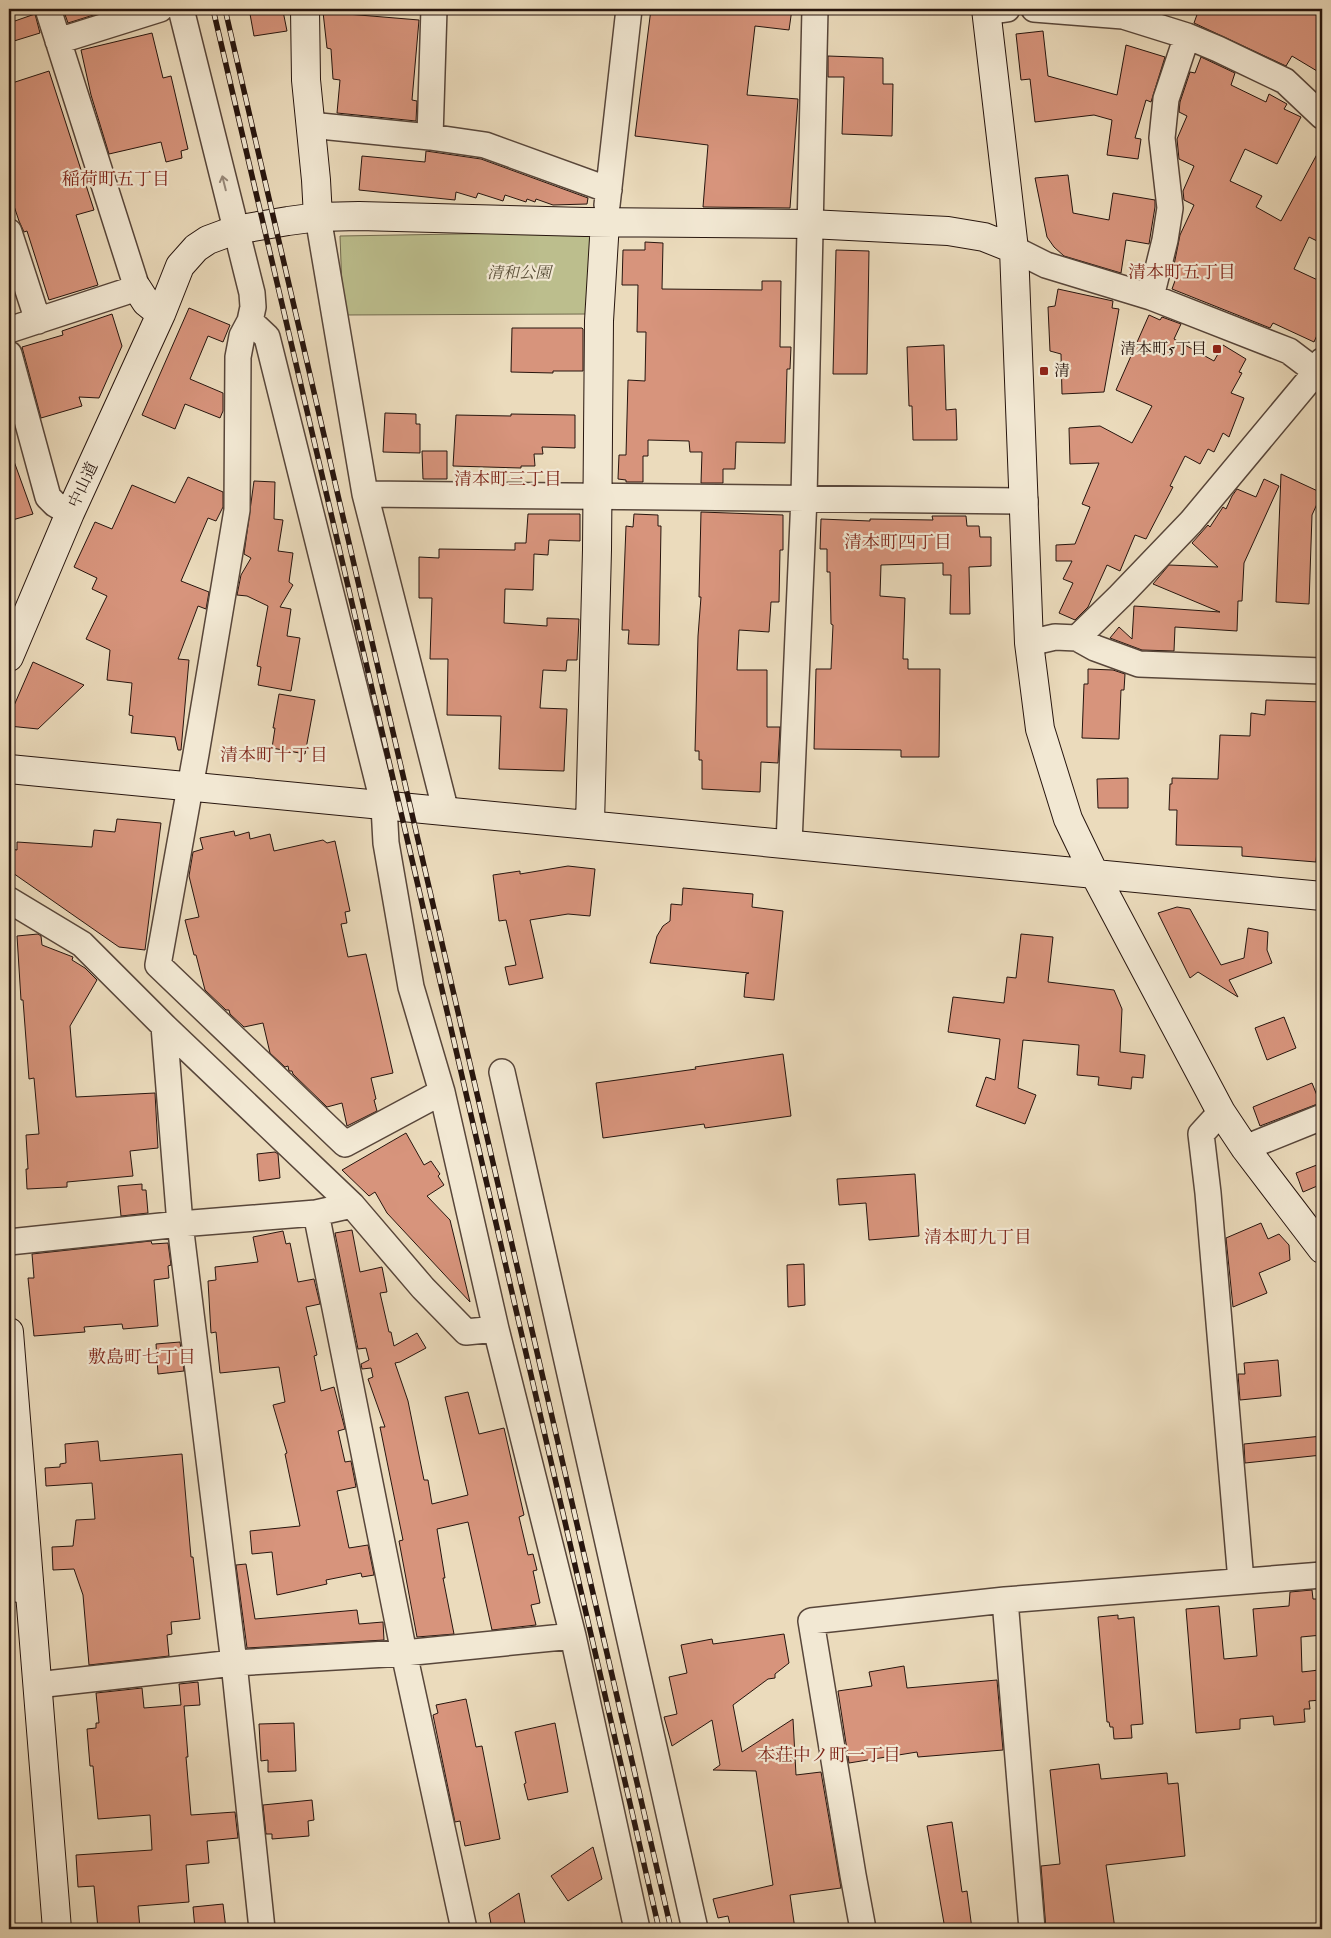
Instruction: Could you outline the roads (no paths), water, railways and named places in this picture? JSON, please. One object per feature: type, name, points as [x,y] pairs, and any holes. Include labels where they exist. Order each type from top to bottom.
[{"type":"street","points":[[48,9],[137,288],[146,302],[161,314]]},
{"type":"street","points":[[58,41],[160,9]]},
{"type":"street","points":[[181,9],[252,293],[252,307],[250,321],[242,336],[238,357],[237,510],[158,965],[345,1144],[442,1092]]},
{"type":"street","points":[[305,9],[306,80],[318,217],[365,494],[446,812]]},
{"type":"street","points":[[430,137],[434,9]]},
{"type":"street","points":[[590,824],[598,498],[599,320],[605,222],[629,9]]},
{"type":"street","points":[[789,843],[804,497],[815,9]]},
{"type":"street","points":[[1034,9],[1124,16],[1186,36],[1285,81],[1322,116]]},
{"type":"street","points":[[993,10],[1014,249],[1029,643],[1040,729],[1068,819],[1094,873],[1221,1112],[1245,1148],[1322,1250]]},
{"type":"street","points":[[1151,297],[1165,240],[1170,208],[1162,138],[1166,99],[1186,36]]},
{"type":"street","points":[[310,125],[430,137],[485,145],[609,190]]},
{"type":"street","name":"中山道","points":[[9,657],[70,513],[161,314],[180,266],[196,248],[208,240],[235,230],[318,217],[810,224],[948,231],[984,237],[1014,249]]},
{"type":"street","points":[[9,232],[38,321]]},
{"type":"street","points":[[1014,249],[1046,265],[1151,297],[1289,351],[1320,369],[1191,522],[1077,638]]},
{"type":"street","points":[[9,330],[137,288]]},
{"type":"street","points":[[250,321],[267,336],[384,806],[386,843],[411,987],[442,1092],[496,1329],[573,1636],[637,1929]]},
{"type":"street","points":[[9,354],[48,497],[55,504],[70,513]]},
{"type":"street","points":[[365,494],[598,498],[804,497],[1025,501]]},
{"type":"street","points":[[1029,643],[1054,637],[1077,638],[1096,648],[1139,664],[1322,671]]},
{"type":"street","points":[[9,769],[1322,896]]},
{"type":"street","points":[[9,900],[82,944],[164,1026],[352,1205],[422,1288],[466,1332],[496,1329]]},
{"type":"street","points":[[164,1026],[180,1224],[234,1663],[262,1929]]},
{"type":"street","points":[[502,1072],[696,1929]]},
{"type":"street","points":[[1221,1112],[1200,1134],[1208,1193],[1241,1582]]},
{"type":"street","points":[[1245,1148],[1322,1117]]},
{"type":"street","points":[[9,1242],[180,1224],[316,1213],[352,1205]]},
{"type":"street","points":[[316,1213],[404,1653],[464,1929]]},
{"type":"street","points":[[9,1332],[19,1590],[37,1685],[57,1929]]},
{"type":"street","points":[[863,1929],[811,1621],[1005,1600],[1322,1575]]},
{"type":"street","points":[[1005,1600],[1032,1929]]},
{"type":"street","points":[[37,1685],[234,1663],[404,1653],[573,1636]]},
{"type":"railway","points":[[213,9],[659,1929]]},
{"type":"railway","points":[[225,9],[671,1929]]},
{"type":"place","name":"清本町5丁目","points":[[1217,349]]},
{"type":"place","name":"清","points":[[1044,371]]},
{"type":"district","name":"稲荷町五丁目","points":[[116,179]]},
{"type":"district","name":"清本町五丁目","points":[[1182,272]]},
{"type":"district","name":"清本町三丁目","points":[[508,479]]},
{"type":"district","name":"清本町四丁目","points":[[898,542]]},
{"type":"district","name":"清本町十丁目","points":[[274,755]]},
{"type":"district","name":"清本町九丁目","points":[[978,1237]]},
{"type":"district","name":"敷島町七丁目","points":[[142,1357]]},
{"type":"district","name":"本荘中ノ町一丁目","points":[[829,1755]]},
{"type":"park label","name":"清和公園","points":[[519,273]]}]
